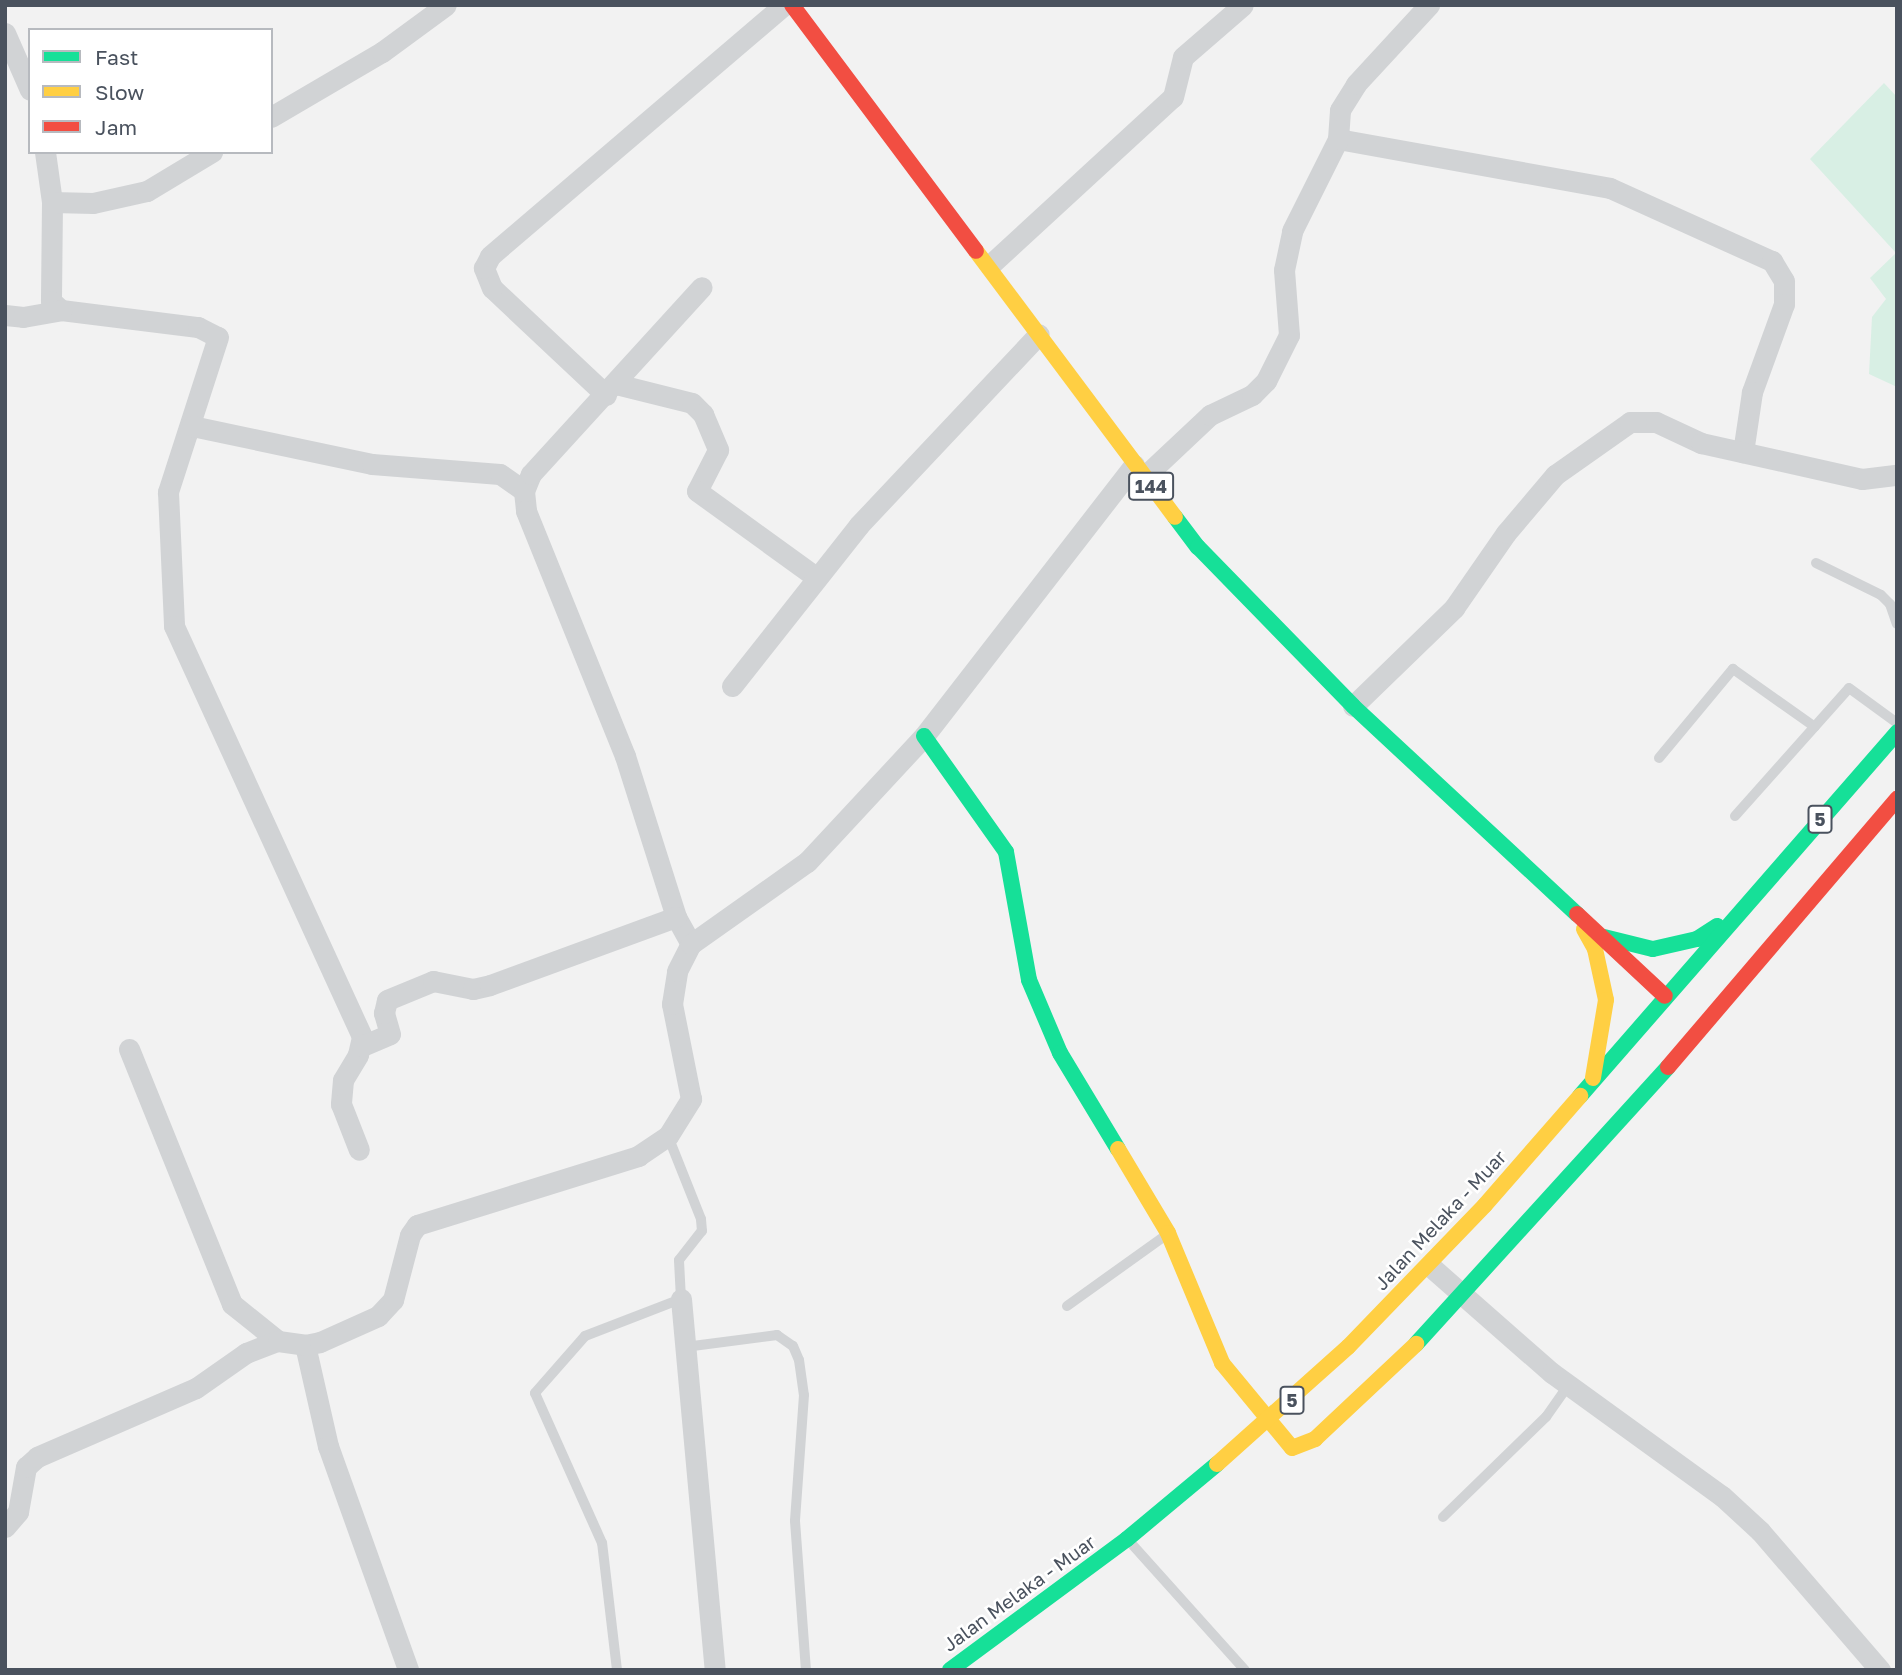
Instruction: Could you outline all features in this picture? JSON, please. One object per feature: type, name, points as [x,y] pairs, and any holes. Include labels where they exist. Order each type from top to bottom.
[{"type":"main road","name":"144","points":[[795,7],[990,265],[1139,471],[1206,556],[1353,706],[1665,996]]},
{"type":"main road","name":"Jalan Melaka - Muar","points":[[950,1670],[1127,1539],[1270,1420],[1430,1266],[1897,732]]},
{"type":"main road","points":[[924,736],[991,825],[1006,852],[1029,980],[1060,1053],[1168,1233],[1222,1363],[1293,1448],[1315,1439],[1408,1353],[1709,1022],[1897,799]]},
{"type":"main road","points":[[1597,934],[1631,946],[1678,946],[1717,926],[1744,905]]},
{"type":"main road","points":[[1574,912],[1595,949],[1606,1000],[1591,1083]]},
{"type":"street","points":[[273,116],[382,52],[446,5]]},
{"type":"street","points":[[990,265],[1173,97],[1183,57],[1243,5]]},
{"type":"street","points":[[5,1527],[19,1512],[26,1467],[37,1457],[174,1399],[246,1353],[278,1341],[305,1345],[378,1316],[397,1291],[410,1235],[417,1225],[638,1156],[668,1136],[691,1099],[672,1004],[677,971],[691,944],[807,862],[924,736],[1139,471],[1210,415],[1252,395],[1266,381],[1289,335],[1284,270],[1292,231],[1338,139],[1340,110],[1356,84],[1429,5]]},
{"type":"street","points":[[795,7],[490,256],[484,268],[492,289],[611,390],[692,403],[703,414],[718,450],[697,491],[817,578]]},
{"type":"street","points":[[5,33],[28,85]]},
{"type":"street","points":[[1338,139],[1610,188],[1772,261],[1784,281],[1784,304],[1752,392],[1743,452]]},
{"type":"street","points":[[45,154],[52,202],[49,288],[51,301],[61,310]]},
{"type":"street","points":[[52,202],[93,203],[146,191],[209,154]]},
{"type":"street","points":[[691,944],[676,917],[642,799],[526,511],[524,491],[531,474],[611,390],[702,287]]},
{"type":"street","points":[[5,315],[23,317],[61,310],[198,327],[218,335],[216,354],[168,492],[174,626],[353,1014],[362,1046]]},
{"type":"street","points":[[732,686],[817,578],[927,450],[1039,334]]},
{"type":"street","points":[[1353,706],[1454,608],[1506,533],[1555,475],[1630,422],[1656,422],[1701,443],[1863,479],[1897,475]]},
{"type":"street","points":[[192,426],[372,464],[500,474],[524,491]]},
{"type":"street","points":[[359,1150],[341,1104],[343,1080],[362,1046],[390,1034],[384,1013],[387,1000],[433,981],[473,989],[490,985],[676,917]]},
{"type":"street","points":[[129,1049],[232,1304],[278,1341]]},
{"type":"street","points":[[1430,1266],[1568,1385],[1722,1496],[1760,1531],[1880,1670]]},
{"type":"street","points":[[681,1299],[715,1670]]},
{"type":"street","points":[[305,1345],[325,1435],[408,1670]]},
{"type":"lane","points":[[1816,562],[1881,594],[1890,604],[1897,624]]},
{"type":"lane","points":[[1659,758],[1733,669],[1815,727]]},
{"type":"lane","points":[[1735,816],[1849,688],[1897,723]]},
{"type":"lane","points":[[617,1670],[602,1544],[535,1393],[585,1336],[681,1299],[679,1260],[702,1231],[701,1219],[668,1136]]},
{"type":"lane","points":[[1067,1306],[1168,1233]]},
{"type":"lane","points":[[685,1346],[777,1335],[793,1346],[799,1360],[804,1395],[794,1521],[806,1670]]},
{"type":"lane","points":[[1443,1517],[1546,1417],[1568,1385]]},
{"type":"lane","points":[[1127,1539],[1245,1670]]},
{"type":"green space","points":[[1884,83],[1897,97],[1897,387],[1869,374],[1872,317],[1886,299],[1870,278],[1896,253],[1810,159]]},
{"type":"traffic: fast","points":[[1175,517],[1198,547],[1353,706],[1577,914]]},
{"type":"traffic: fast","points":[[1580,1096],[1897,732]]},
{"type":"traffic: fast","points":[[924,736],[1006,852],[1029,980],[1060,1053],[1118,1149]]},
{"type":"traffic: fast","points":[[1604,937],[1653,949],[1697,939],[1717,926]]},
{"type":"traffic: fast","points":[[1416,1344],[1668,1067]]},
{"type":"traffic: fast","points":[[950,1670],[1127,1539],[1217,1464]]},
{"type":"traffic: slow","points":[[976,251],[1175,517]]},
{"type":"traffic: slow","points":[[1584,929],[1595,949],[1606,1000],[1593,1078]]},
{"type":"traffic: slow","points":[[1217,1464],[1348,1347],[1485,1205],[1580,1096]]},
{"type":"traffic: slow","points":[[1118,1149],[1168,1233],[1222,1363],[1292,1448],[1315,1439],[1416,1344]]},
{"type":"traffic: jam","points":[[792,5],[976,251]]},
{"type":"traffic: jam","points":[[1668,1067],[1897,799]]},
{"type":"traffic: jam","points":[[1577,914],[1665,996]]}]
